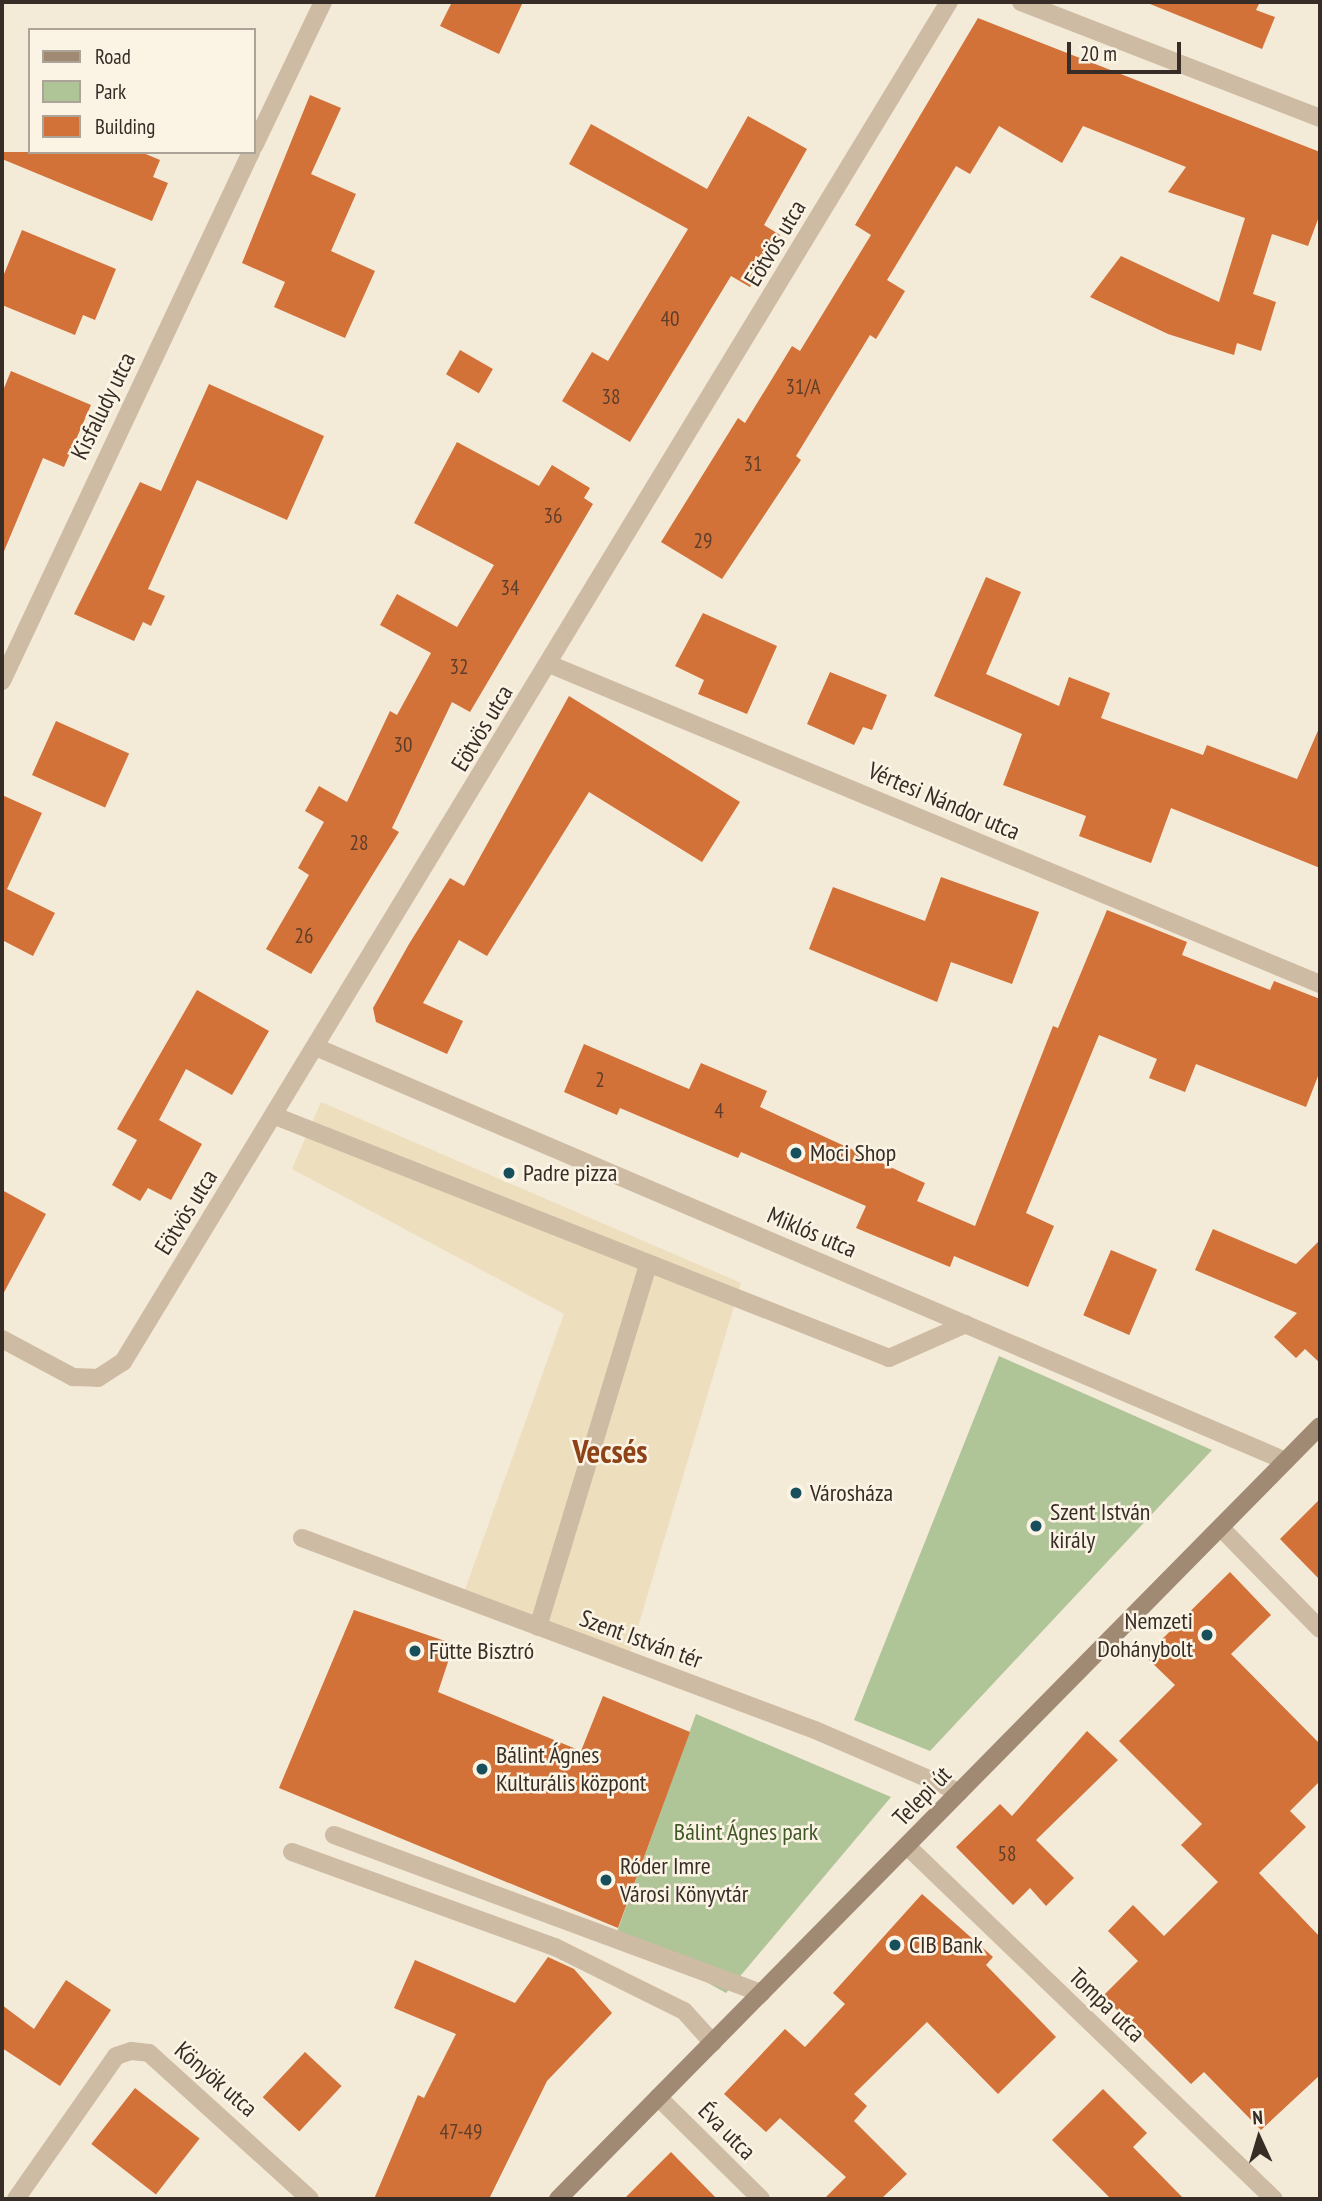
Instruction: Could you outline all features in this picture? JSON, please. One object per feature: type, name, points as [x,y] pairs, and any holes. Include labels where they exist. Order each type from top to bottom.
[{"type":"main road","name":"Telepi út","points":[[558,2199],[1320,1426]]},
{"type":"street","points":[[256,142],[323,2]]},
{"type":"street","name":"Eötvös utca","points":[[2,1339],[73,1377],[98,1378],[124,1362],[318,1048],[949,2]]},
{"type":"street","points":[[1021,2],[1055,8],[1320,118]]},
{"type":"street","name":"Kisfaludy utca","points":[[2,681],[250,154]]},
{"type":"street","name":"Vértesi Nándor utca","points":[[549,664],[1320,984]]},
{"type":"street","name":"Miklós utca","points":[[318,1048],[1286,1461]]},
{"type":"street","points":[[275,1116],[649,1266],[889,1358],[967,1324]]},
{"type":"street","points":[[538,1626],[649,1266]]},
{"type":"street","points":[[1220,1528],[1320,1629]]},
{"type":"street","name":"Szent István tér","points":[[302,1538],[815,1730],[959,1792]]},
{"type":"street","points":[[334,1835],[762,1993]]},
{"type":"street","name":"Tompa utca","points":[[907,1846],[1274,2199]]},
{"type":"street","points":[[292,1852],[555,1947],[684,2011],[713,2043]]},
{"type":"street","name":"Könyök utca","points":[[16,2199],[116,2056],[131,2051],[149,2053],[265,2154],[310,2199]]},
{"type":"street","name":"Éva utca","points":[[658,2097],[761,2199]]},
{"type":"green space","points":[[999,1356],[1212,1450],[930,1751],[854,1720]]},
{"type":"green space","name":"Bálint Ágnes park","points":[[696,1714],[891,1797],[726,1993],[617,1932]]},
{"type":"shaded area","points":[[321,1102],[741,1283],[628,1660],[462,1598],[564,1314],[292,1169]]},
{"type":"building","points":[[452,2],[523,2],[499,54],[440,26]]},
{"type":"building","points":[[1145,2],[1260,2],[1256,10],[1275,17],[1262,49]]},
{"type":"building","points":[[978,18],[1320,152],[1320,214],[1308,246],[1272,234],[1253,294],[1276,302],[1261,351],[1237,343],[1234,355],[1168,334],[1090,297],[1121,256],[1219,302],[1245,218],[1168,192],[1186,167],[1083,126],[1062,163],[999,126],[970,174],[956,166],[887,280],[905,291],[876,339],[870,335],[796,456],[801,460],[722,579],[661,542],[738,418],[745,423],[792,346],[800,351],[871,235],[855,225]]},
{"type":"building","points":[[310,95],[341,108],[311,174],[356,194],[331,251],[375,271],[345,338],[274,307],[285,282],[242,263]]},
{"type":"building","points":[[748,116],[807,149],[764,225],[780,235],[750,287],[731,276],[630,442],[562,401],[592,352],[608,361],[688,229],[569,164],[591,124],[707,189]]},
{"type":"building","points":[[2,152],[146,154],[160,160],[153,177],[168,183],[152,221],[2,159]]},
{"type":"building","points":[[22,230],[116,269],[95,320],[83,315],[75,335],[2,305],[2,279]]},
{"type":"building","points":[[460,350],[493,369],[479,393],[446,374]]},
{"type":"building","points":[[11,371],[91,405],[64,467],[43,458],[2,556],[2,393]]},
{"type":"building","points":[[209,384],[324,436],[287,520],[197,480],[148,589],[165,596],[151,626],[143,622],[134,641],[74,614],[140,482],[161,491]]},
{"type":"building","points":[[457,442],[539,486],[552,465],[590,488],[584,498],[593,504],[470,712],[452,702],[392,828],[399,832],[311,974],[266,949],[309,875],[298,868],[324,822],[305,811],[319,786],[347,802],[390,711],[397,715],[431,653],[380,625],[397,594],[457,627],[494,565],[414,523]]},
{"type":"building","points":[[986,577],[1021,592],[986,674],[1059,706],[1069,677],[1110,693],[1101,718],[1203,755],[1207,745],[1297,779],[1320,726],[1320,868],[1171,808],[1151,863],[1079,836],[1086,816],[1003,785],[1022,734],[934,696]]},
{"type":"building","points":[[703,613],[777,646],[747,714],[698,694],[704,680],[675,666]]},
{"type":"building","points":[[830,672],[887,695],[872,730],[863,727],[854,745],[807,724]]},
{"type":"building","points":[[569,696],[740,802],[702,862],[589,792],[487,956],[459,940],[423,1003],[463,1021],[447,1054],[376,1022],[373,1008],[409,944],[450,878],[464,886]]},
{"type":"building","points":[[56,721],[129,754],[105,807],[32,775]]},
{"type":"building","points":[[2,795],[42,813],[7,889],[55,913],[33,956],[2,940]]},
{"type":"building","points":[[941,877],[1039,912],[1012,984],[951,962],[937,1002],[809,949],[833,887],[925,921]]},
{"type":"building","points":[[1107,910],[1187,942],[1182,955],[1270,990],[1274,981],[1320,999],[1320,1071],[1306,1107],[1196,1064],[1185,1092],[1149,1078],[1157,1059],[1099,1035],[1026,1213],[1054,1226],[1028,1287],[954,1256],[950,1267],[856,1228],[866,1206],[741,1152],[738,1158],[620,1108],[617,1115],[564,1092],[584,1044],[689,1089],[701,1063],[767,1091],[760,1107],[925,1183],[917,1201],[975,1226],[1053,1026],[1058,1028]]},
{"type":"building","points":[[197,990],[269,1031],[232,1095],[186,1069],[159,1120],[202,1144],[171,1200],[148,1188],[140,1201],[112,1185],[137,1140],[117,1129]]},
{"type":"building","points":[[2,1190],[46,1214],[2,1296]]},
{"type":"building","points":[[1213,1229],[1296,1264],[1320,1240],[1320,1363],[1305,1349],[1296,1358],[1274,1337],[1297,1313],[1195,1270]]},
{"type":"building","points":[[1111,1250],[1157,1270],[1129,1335],[1083,1315]]},
{"type":"building","points":[[1320,1499],[1320,1580],[1280,1539]]},
{"type":"building","points":[[1230,1572],[1271,1615],[1231,1654],[1320,1744],[1320,1781],[1290,1811],[1306,1827],[1259,1873],[1320,1937],[1320,2075],[1261,2130],[1204,2072],[1191,2084],[1103,1996],[1138,1961],[1108,1931],[1133,1905],[1164,1936],[1218,1882],[1181,1845],[1202,1824],[1119,1741],[1175,1685],[1145,1656]]},
{"type":"building","name":"Bálint Ágnes Kulturális központ","points":[[354,1610],[454,1644],[438,1692],[581,1751],[603,1696],[690,1732],[618,1928],[279,1788]]},
{"type":"building","points":[[1087,1731],[1118,1760],[1036,1840],[1074,1878],[1046,1906],[1030,1888],[1013,1905],[956,1847],[1000,1804],[1012,1816]]},
{"type":"building","points":[[922,1894],[993,1957],[986,1965],[1056,2037],[998,2094],[927,2022],[854,2094],[867,2106],[854,2121],[907,2174],[881,2199],[824,2199],[846,2177],[780,2118],[766,2132],[724,2094],[785,2029],[805,2047],[845,2004],[833,1993]]},
{"type":"building","points":[[548,1957],[574,1969],[612,2013],[547,2081],[489,2199],[374,2199],[418,2095],[424,2098],[456,2034],[394,2008],[415,1960],[515,2003]]},
{"type":"building","points":[[66,1980],[111,2010],[60,2086],[2,2048],[2,2005],[34,2029]]},
{"type":"building","points":[[305,2052],[342,2086],[299,2131],[263,2097]]},
{"type":"building","points":[[135,2088],[200,2138],[156,2194],[91,2144]]},
{"type":"building","points":[[1103,2089],[1147,2133],[1133,2147],[1184,2199],[1111,2199],[1052,2140]]},
{"type":"building","points":[[671,2152],[717,2199],[624,2199]]},
{"type":"place","name":"Moci Shop","points":[[796,1153]]},
{"type":"place","name":"Padre pizza","points":[[509,1173]]},
{"type":"place","name":"Városháza","points":[[796,1493]]},
{"type":"place","name":"Szent István király","points":[[1036,1526]]},
{"type":"place","name":"Nemzeti Dohánybolt","points":[[1207,1635]]},
{"type":"place","name":"Fütte Bisztró","points":[[415,1651]]},
{"type":"place","name":"Bálint Ágnes Kulturális központ","points":[[482,1769]]},
{"type":"place","name":"Róder Imre Városi Könyvtár","points":[[606,1880]]},
{"type":"place","name":"CIB Bank","points":[[895,1945]]},
{"type":"district","name":"Vecsés","points":[[610,1451]]}]
